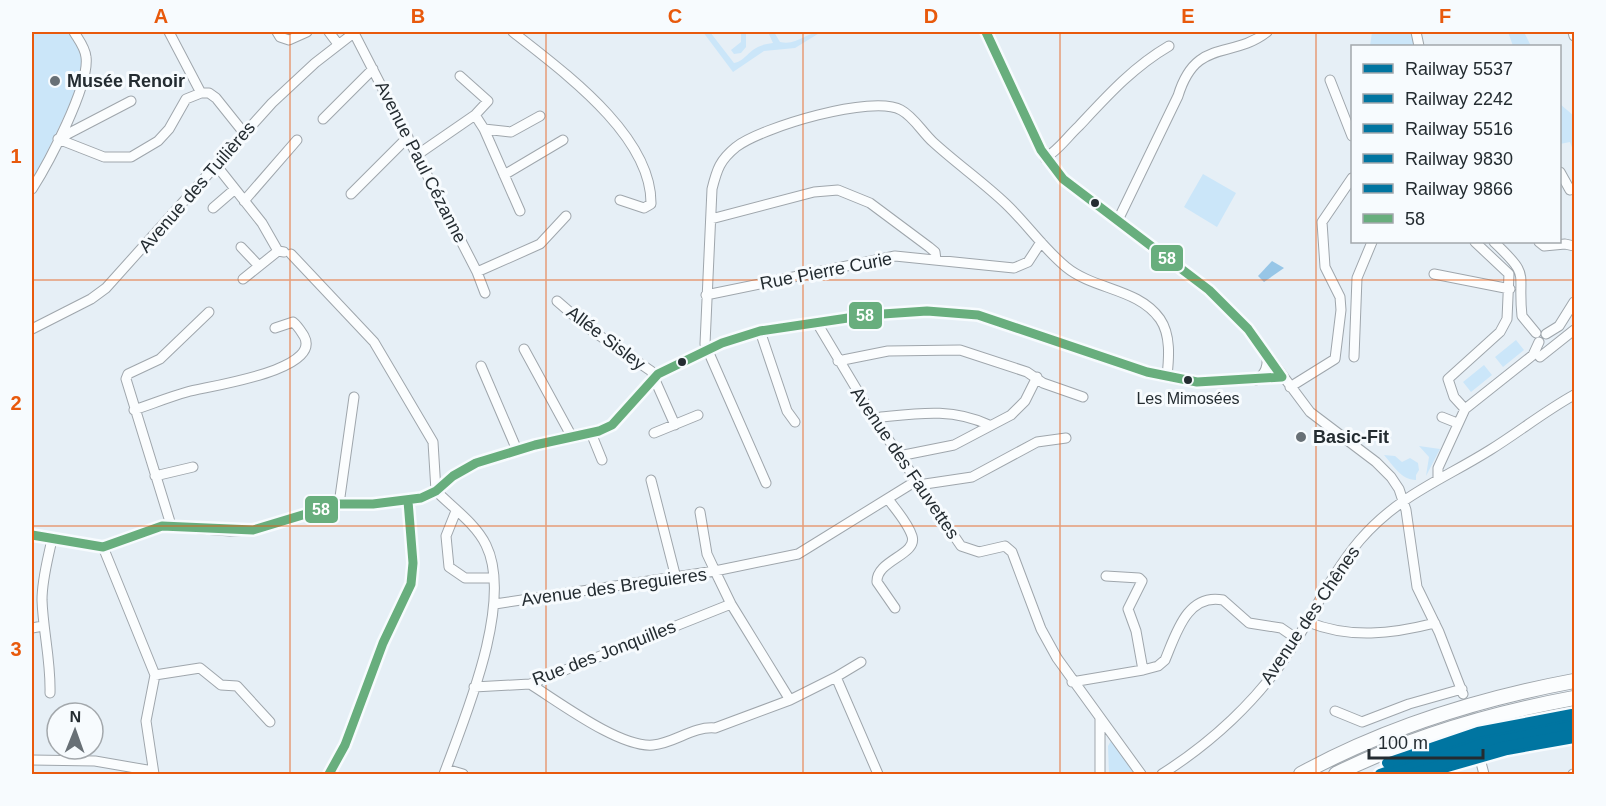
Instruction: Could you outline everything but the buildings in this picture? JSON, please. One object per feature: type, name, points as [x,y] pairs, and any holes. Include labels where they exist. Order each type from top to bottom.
[{"type":"highway","points":[[1301,774],[1344,752],[1409,724],[1486,700],[1575,681]]},
{"type":"highway","points":[[1336,774],[1382,753],[1435,734],[1490,717],[1575,698]]},
{"type":"street","points":[[32,189],[58,140],[86,75],[84,51],[74,32]]},
{"type":"street","points":[[169,32],[201,93]]},
{"type":"street","points":[[277,32],[280,37],[289,40],[307,32]]},
{"type":"street","points":[[329,32],[338,44]]},
{"type":"street","name":"Avenue des Tuilières","points":[[32,329],[91,299],[106,288],[282,92],[355,32]]},
{"type":"street","name":"Avenue Paul Cézanne","points":[[355,32],[477,272],[485,293]]},
{"type":"street","points":[[513,32],[610,115],[634,149],[651,193],[651,204],[644,208],[620,200]]},
{"type":"street","points":[[986,32],[1045,158],[1074,190],[1118,220],[1233,311],[1310,412],[1384,470],[1403,500],[1415,581],[1435,623],[1462,692],[1409,704],[1362,722],[1335,711]]},
{"type":"street","points":[[1118,220],[1178,96],[1184,76],[1201,59],[1255,39],[1267,32]]},
{"type":"street","points":[[1573,32],[1575,36]]},
{"type":"street","points":[[1045,158],[1064,143],[1115,92],[1129,74],[1168,46]]},
{"type":"street","points":[[323,119],[373,69]]},
{"type":"street","points":[[417,155],[475,116],[488,101],[460,76]]},
{"type":"street","points":[[1330,80],[1351,131]]},
{"type":"street","points":[[58,140],[104,157],[131,157],[158,141],[169,129],[186,99],[201,93],[209,93],[216,98],[244,133]]},
{"type":"street","points":[[58,140],[131,101]]},
{"type":"street","points":[[766,483],[704,337],[712,189],[717,166],[737,146],[781,125],[828,112],[890,105],[908,115],[932,141],[1008,206],[1066,267],[1080,276],[1134,297],[1153,311],[1167,336],[1167,376]]},
{"type":"street","points":[[475,116],[484,129],[520,211]]},
{"type":"street","points":[[484,129],[511,132],[540,116]]},
{"type":"street","points":[[351,194],[408,136]]},
{"type":"street","points":[[244,201],[297,140]]},
{"type":"street","points":[[504,175],[563,140]]},
{"type":"street","points":[[216,165],[284,253],[368,335],[433,442],[436,490],[485,543],[493,578],[495,604],[474,687],[445,771],[463,774]]},
{"type":"street","points":[[1561,174],[1570,190]]},
{"type":"street","points":[[1290,387],[1335,360],[1341,310],[1340,297],[1325,267],[1322,222],[1351,181]]},
{"type":"street","points":[[213,208],[235,189]]},
{"type":"street","points":[[711,219],[814,192],[837,190],[870,203],[935,252],[936,260]]},
{"type":"street","points":[[477,272],[540,244],[566,216]]},
{"type":"street","name":"Rue Pierre Curie","points":[[706,295],[885,258],[916,257],[1004,269],[1014,268],[1028,262],[1041,242]]},
{"type":"street","points":[[1354,357],[1357,278],[1372,243]]},
{"type":"street","points":[[1465,409],[1454,397],[1448,379],[1505,326],[1510,289],[1509,274],[1505,268],[1476,243]]},
{"type":"street","points":[[1495,243],[1520,268],[1523,276],[1522,316],[1540,336]]},
{"type":"street","points":[[1540,243],[1551,247],[1565,244],[1575,246]]},
{"type":"street","points":[[241,247],[259,266]]},
{"type":"street","points":[[243,279],[259,266],[284,253]]},
{"type":"street","points":[[1434,274],[1510,289]]},
{"type":"street","name":"Allée Sisley","points":[[557,301],[587,327],[651,371],[654,377]]},
{"type":"street","points":[[1438,479],[1437,468],[1465,409],[1533,355],[1540,336],[1559,326],[1575,302]]},
{"type":"street","points":[[171,525],[126,385],[128,374],[160,359],[209,312]]},
{"type":"street","points":[[32,535],[103,547],[123,538],[171,525],[230,531],[253,530],[339,504],[408,501],[436,490],[453,476],[476,463],[517,450],[606,428],[619,420],[654,377],[733,338],[759,331],[904,312],[971,314],[1167,376],[1197,382],[1282,377]]},
{"type":"street","points":[[134,410],[188,392],[271,372],[302,356],[307,349],[307,342],[298,326],[292,322],[275,328]]},
{"type":"street","name":"Avenue des Fauvettes","points":[[817,323],[875,420],[964,548],[979,552],[1000,546],[1010,548],[1041,629],[1072,682],[1142,774]]},
{"type":"street","points":[[1540,357],[1575,330]]},
{"type":"street","points":[[759,331],[787,411],[795,423]]},
{"type":"street","points":[[524,349],[572,437]]},
{"type":"street","points":[[838,361],[888,351],[955,350],[1027,372],[1037,377],[1043,384],[1083,397]]},
{"type":"street","points":[[1256,380],[1265,371],[1267,354]]},
{"type":"street","points":[[481,366],[517,450]]},
{"type":"street","points":[[654,377],[675,425]]},
{"type":"street","points":[[899,456],[954,445],[989,426],[1021,407],[1037,377]]},
{"type":"street","name":"Avenue des Chênes","points":[[1162,774],[1225,726],[1268,681],[1308,622],[1343,560],[1365,534],[1403,500],[1489,451],[1575,394]]},
{"type":"street","points":[[339,504],[354,397]]},
{"type":"street","points":[[875,420],[901,415],[946,412],[961,414],[989,426]]},
{"type":"street","points":[[654,433],[698,415]]},
{"type":"street","points":[[1442,417],[1457,423]]},
{"type":"street","points":[[591,433],[602,460]]},
{"type":"street","points":[[700,512],[707,554],[715,571],[798,554],[888,499],[918,484],[972,477],[1037,442],[1066,438]]},
{"type":"street","points":[[155,476],[193,467]]},
{"type":"street","points":[[651,480],[676,578]]},
{"type":"street","points":[[888,499],[913,541],[910,548],[880,570],[877,577],[877,582],[895,608]]},
{"type":"street","points":[[329,774],[345,745],[383,643],[411,584],[413,563],[408,501]]},
{"type":"street","points":[[456,511],[446,536],[449,567],[465,578],[493,578]]},
{"type":"street","points":[[50,693],[51,668],[46,631],[43,626],[44,582],[52,539]]},
{"type":"street","points":[[32,760],[95,761],[153,773],[146,727],[155,675],[103,547]]},
{"type":"street","name":"Avenue des Breguieres","points":[[495,604],[715,571],[731,604],[790,700]]},
{"type":"street","points":[[1106,576],[1139,578],[1142,581],[1128,609],[1136,631],[1143,670]]},
{"type":"street","points":[[1072,682],[1158,666],[1165,660],[1189,609],[1208,601],[1223,600],[1249,622],[1281,628],[1297,639]]},
{"type":"street","name":"Rue des Jonquilles","points":[[474,687],[530,684],[731,604]]},
{"type":"street","points":[[1308,622],[1319,627],[1378,635],[1435,623]]},
{"type":"street","points":[[32,628],[43,626]]},
{"type":"street","points":[[530,684],[618,737],[652,745],[706,727],[716,729],[790,700],[861,662]]},
{"type":"street","points":[[155,675],[200,668],[221,685],[237,686],[270,722]]},
{"type":"street","points":[[836,677],[878,774]]},
{"type":"street","points":[[1100,719],[1100,774]]},
{"type":"street","points":[[1474,736],[1484,774]]},
{"type":"shaded area","points":[[32,32],[72,32],[86,62],[81,81],[32,183]]},
{"type":"shaded area","points":[[703,32],[710,32],[734,63],[758,47],[773,43],[768,32],[774,32],[780,42],[786,43],[821,32],[795,48],[764,51],[733,72]]},
{"type":"shaded area","points":[[741,32],[746,32],[746,47],[741,53],[734,54],[731,50],[741,42]]},
{"type":"shaded area","points":[[1372,32],[1413,32],[1416,45],[1370,45]]},
{"type":"shaded area","points":[[1508,32],[1524,32],[1530,45],[1513,45]]},
{"type":"shaded area","points":[[1561,105],[1574,116],[1574,153],[1570,142],[1561,144]]},
{"type":"shaded area","points":[[1203,174],[1236,193],[1217,227],[1184,207]]},
{"type":"shaded area","points":[[1516,340],[1524,350],[1503,367],[1495,357]]},
{"type":"shaded area","points":[[1484,365],[1492,375],[1471,392],[1463,382]]},
{"type":"shaded area","points":[[1419,446],[1440,449],[1426,476],[1429,457]]},
{"type":"shaded area","points":[[1384,455],[1395,456],[1402,462],[1410,458],[1418,463],[1419,470],[1416,480],[1402,475]]},
{"type":"shaded area","points":[[1112,739],[1136,774],[1109,774],[1108,746]]},
{"type":"water","points":[[1272,261],[1284,268],[1264,282],[1258,276]]},
{"type":"rail line","name":"9866","points":[[1387,763],[1478,732],[1572,714]]},
{"type":"rail line","name":"5537","points":[[1380,774],[1475,741],[1574,722]]},
{"type":"rail line","name":"2242","points":[[1391,774],[1481,744],[1574,726]]},
{"type":"rail line","name":"9830","points":[[1411,774],[1502,747],[1574,734]]},
{"type":"rail line","name":"5516","points":[[1423,774],[1507,750],[1574,738]]},
{"type":"transit line","name":"58","points":[[32,535],[103,547],[162,526],[253,530],[339,504],[373,504],[421,498],[436,491],[453,476],[476,463],[535,445],[599,431],[612,425],[658,374],[722,343],[760,331],[868,315],[927,311],[978,315],[1147,372],[1197,382],[1282,377],[1248,329],[1209,290],[1063,179],[1041,150],[986,32]]},
{"type":"transit line","name":"58","points":[[329,774],[345,745],[383,643],[411,584],[413,563],[408,501]]},
{"type":"place","name":"Musée Renoir","points":[[55,81]]},
{"type":"place","name":"Les Mimosées","points":[[1188,380]]},
{"type":"place","name":"Basic-Fit","points":[[1301,437]]}]
